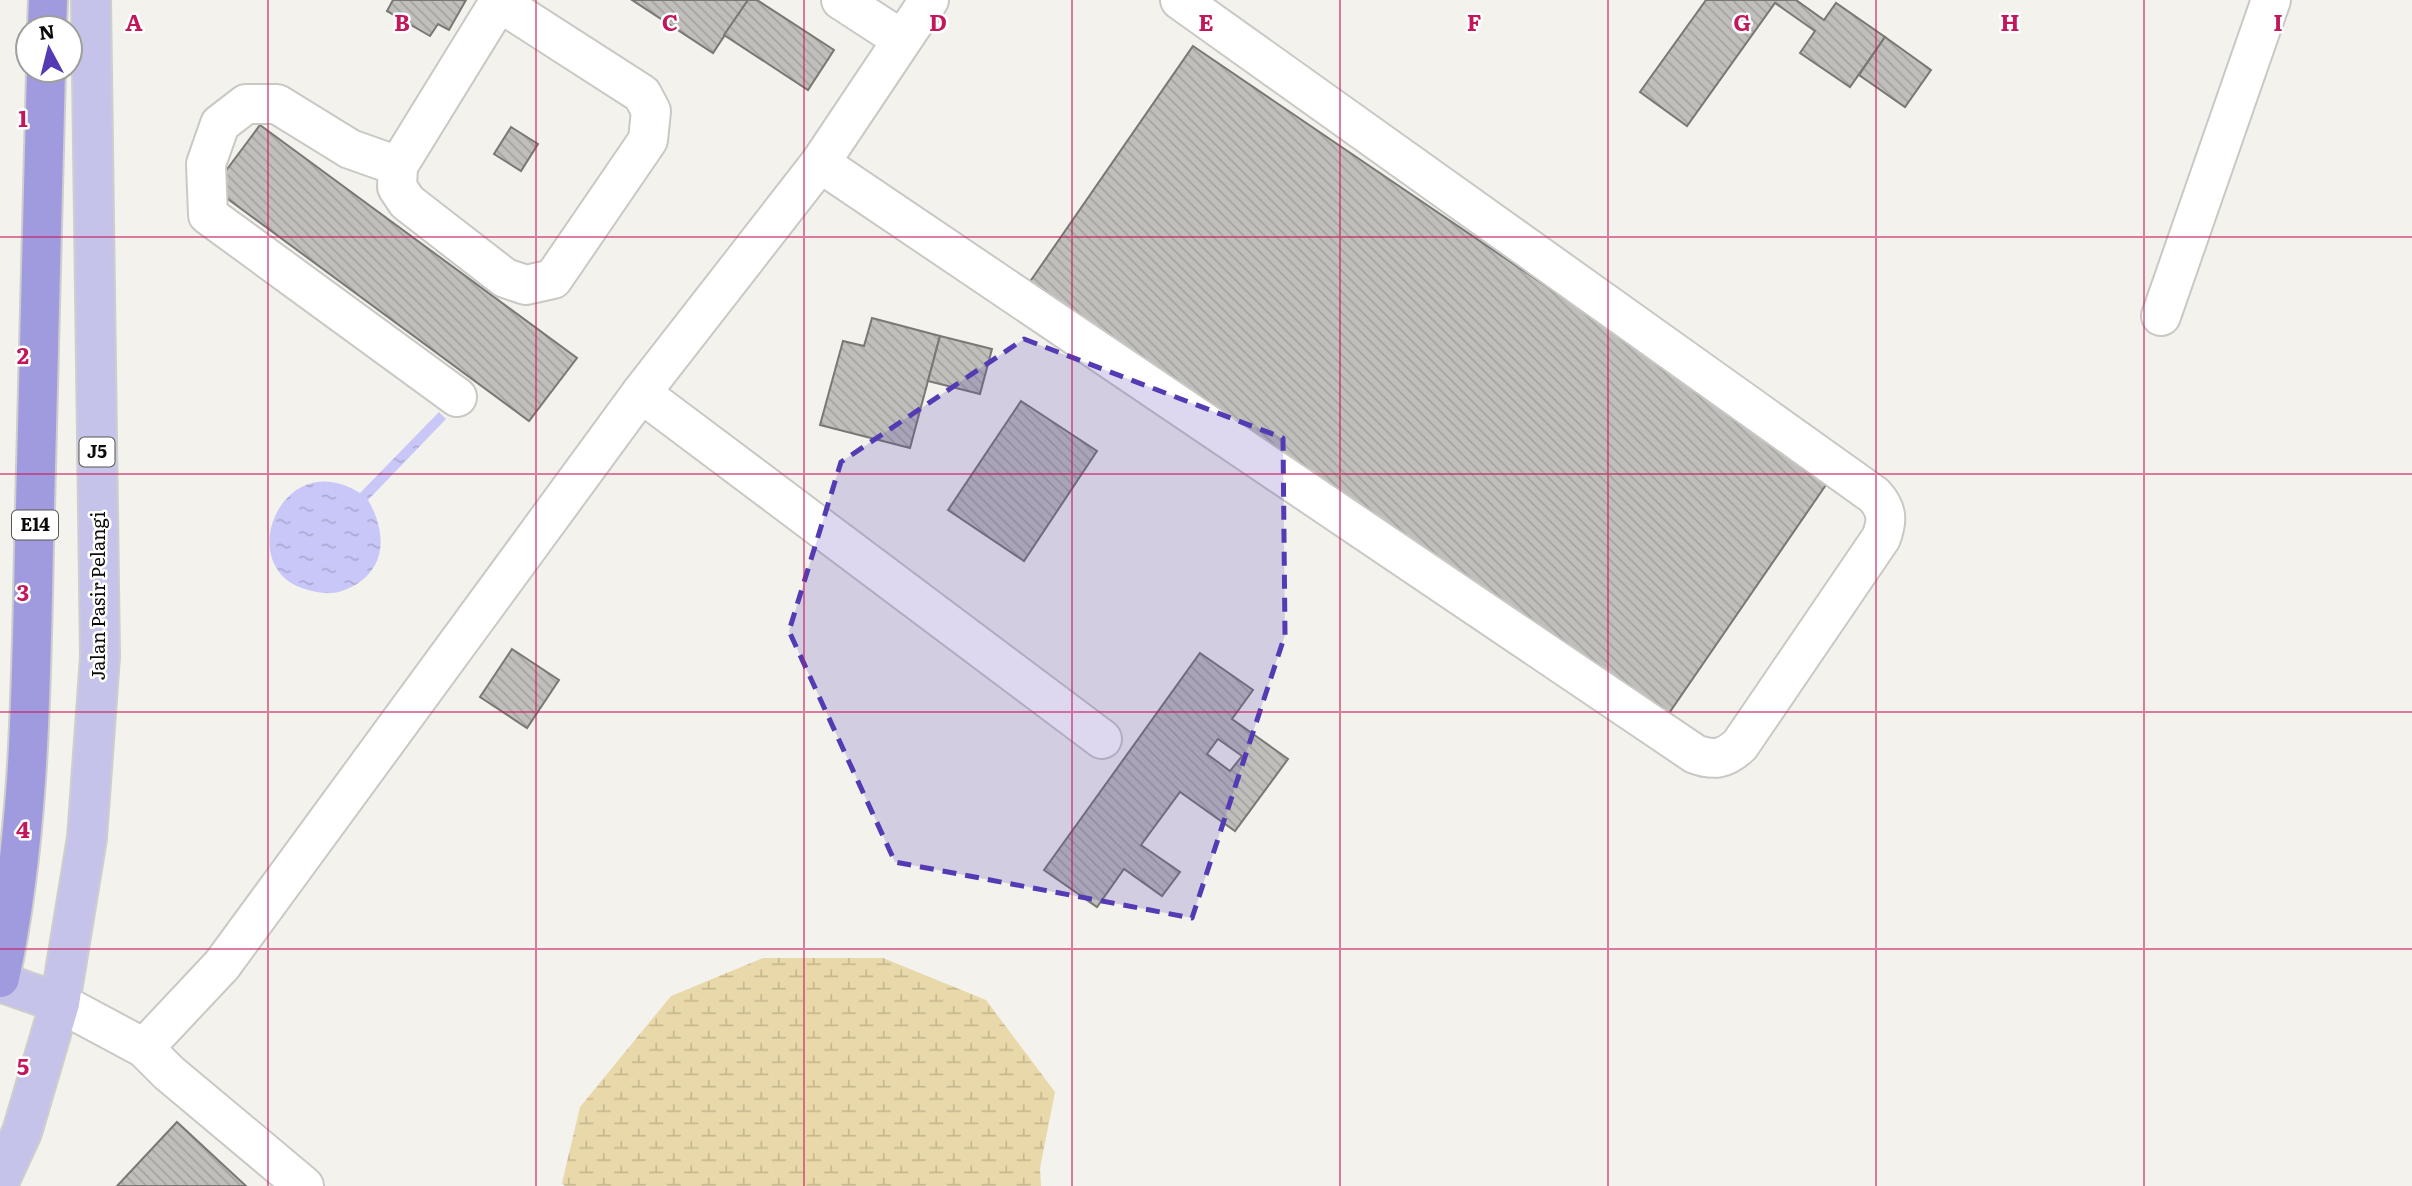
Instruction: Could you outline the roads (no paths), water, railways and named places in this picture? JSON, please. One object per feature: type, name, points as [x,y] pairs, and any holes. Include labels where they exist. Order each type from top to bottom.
[{"type":"highway","name":"E14","points":[[0,980],[11,927],[24,804],[31,698],[46,84]]},
{"type":"main road","name":"Jalan Pasir Pelangi","points":[[0,1180],[11,1128],[60,1003],[87,838],[100,657],[91,0]]},
{"type":"main road","points":[[0,980],[60,1003]]},
{"type":"street","points":[[841,0],[901,39]]},
{"type":"street","points":[[144,1048],[222,965],[641,393],[820,163],[929,0]]},
{"type":"street","points":[[820,163],[1695,754],[1720,758],[1731,753],[1740,745],[1881,538],[1886,515],[1882,504],[1180,0]]},
{"type":"street","points":[[2161,316],[2271,0]]},
{"type":"street","points":[[499,1],[642,94],[651,111],[648,140],[553,278],[526,285],[505,278],[407,202],[397,187],[398,166],[499,1]]},
{"type":"street","points":[[398,166],[350,149],[277,104],[246,104],[220,124],[206,164],[208,215],[457,397]]},
{"type":"street","points":[[641,393],[1102,740]]},
{"type":"street","points":[[60,1003],[144,1048],[169,1073],[304,1186]]},
{"type":"water","points":[[439,412],[446,419],[368,500],[375,514],[381,540],[375,565],[368,575],[342,591],[328,593],[305,589],[283,577],[272,558],[270,536],[276,514],[289,496],[308,484],[332,482],[360,493]]}]
